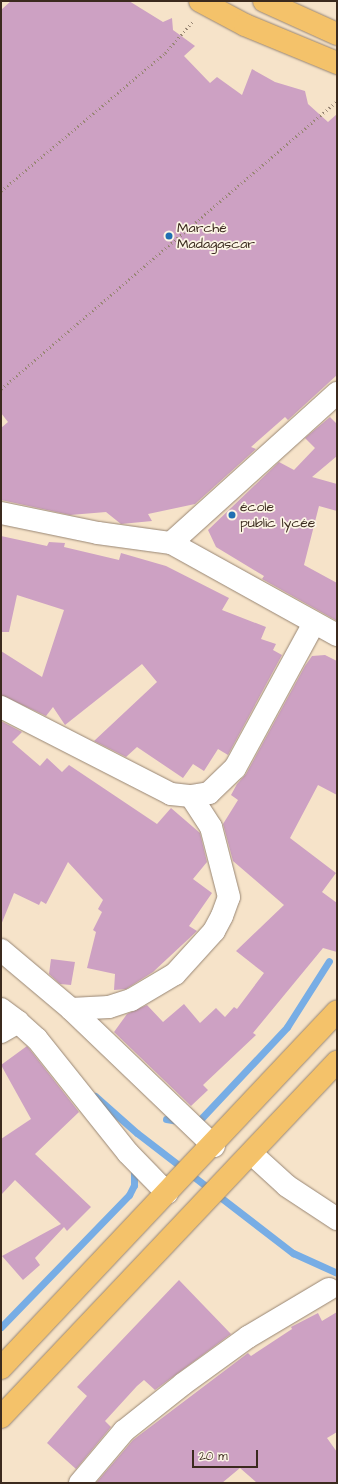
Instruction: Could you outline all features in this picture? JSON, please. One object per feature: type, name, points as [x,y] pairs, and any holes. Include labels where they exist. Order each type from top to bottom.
[{"type":"main road","points":[[264,1],[337,34]]},
{"type":"main road","points":[[202,2],[337,63]]},
{"type":"main road","points":[[1,1368],[170,1189],[210,1149],[337,1012]]},
{"type":"main road","points":[[1,1417],[235,1172],[337,1062]]},
{"type":"street","points":[[171,543],[337,392]]},
{"type":"street","points":[[1,513],[98,533],[171,543],[337,636]]},
{"type":"street","points":[[1,707],[170,794],[191,796],[209,792],[235,768],[314,623]]},
{"type":"street","points":[[71,1009],[109,1007],[131,1000],[175,974],[220,921],[230,897],[211,827],[191,796]]},
{"type":"street","points":[[1,950],[71,1009],[210,1149]]},
{"type":"street","points":[[1,1009],[10,1027],[37,1039],[128,1153],[170,1189]]},
{"type":"street","points":[[252,1154],[287,1186],[337,1219]]},
{"type":"street","points":[[80,1483],[124,1431],[183,1384],[248,1337],[329,1289]]},
{"type":"path","points":[[1,191],[183,36],[202,2]]},
{"type":"path","points":[[1,389],[337,101]]},
{"type":"building","name":"Marché Madagascar","points":[[11,1],[129,1],[163,22],[172,18],[173,30],[195,46],[184,56],[210,83],[217,77],[242,95],[252,69],[275,82],[305,91],[308,104],[328,122],[337,114],[337,375],[288,420],[285,417],[251,447],[256,449],[195,504],[148,514],[152,521],[121,524],[106,512],[70,515],[1,500],[1,428],[8,422],[1,413],[1,10]]},
{"type":"building","name":"école public lycée","points":[[330,417],[337,424],[337,456],[312,477],[337,484],[337,511],[319,506],[304,565],[337,583],[337,621],[262,579],[264,576],[216,547],[208,530],[279,462],[294,470],[315,448],[305,438]]},
{"type":"building","points":[[1,536],[47,546],[49,542],[65,543],[64,547],[119,560],[121,553],[166,566],[229,598],[222,610],[266,627],[261,639],[276,644],[273,650],[282,655],[228,755],[218,749],[204,771],[193,764],[183,778],[137,747],[126,757],[94,741],[157,682],[142,664],[65,725],[53,707],[46,716],[1,695],[1,651],[42,677],[64,610],[17,595],[9,632],[1,632]]},
{"type":"building","points":[[325,655],[337,661],[337,795],[318,785],[290,838],[336,873],[322,892],[337,903],[337,952],[323,948],[253,1033],[256,1035],[203,1085],[208,1090],[191,1106],[114,1032],[127,1014],[147,1005],[163,1022],[184,1004],[200,1023],[216,1008],[225,1017],[234,1007],[237,1009],[264,973],[236,951],[284,905],[233,861],[223,824],[238,800],[231,795],[237,784],[246,774],[305,666],[312,656]]},
{"type":"building","points":[[1,721],[22,732],[12,742],[40,766],[47,758],[62,772],[69,765],[157,824],[171,808],[200,833],[207,862],[193,879],[212,893],[189,926],[197,931],[153,972],[126,989],[114,990],[115,974],[87,968],[96,932],[93,930],[102,912],[98,909],[103,900],[68,862],[46,904],[41,901],[39,905],[14,893],[1,925]]},
{"type":"building","points":[[51,959],[75,962],[71,985],[60,984],[49,974]]},
{"type":"building","points":[[27,1046],[79,1112],[35,1154],[91,1207],[67,1231],[64,1227],[35,1258],[40,1265],[23,1280],[2,1256],[61,1224],[15,1180],[1,1195],[1,1139],[31,1119],[1,1065]]},
{"type":"building","points":[[179,1280],[231,1334],[155,1390],[144,1380],[137,1386],[105,1421],[111,1427],[76,1469],[47,1443],[87,1396],[77,1387]]},
{"type":"building","points":[[337,1312],[337,1432],[327,1438],[337,1452],[337,1483],[257,1483],[240,1468],[222,1483],[96,1483],[133,1440],[248,1353],[251,1356],[292,1329],[291,1327],[318,1313],[322,1321]]},
{"type":"waterway","points":[[196,1124],[287,1027],[329,961]]},
{"type":"waterway","points":[[95,1096],[137,1133],[293,1253],[337,1273]]},
{"type":"waterway","points":[[166,1119],[179,1121]]},
{"type":"waterway","points":[[1,1327],[129,1195],[134,1185],[134,1166]]},
{"type":"place","name":"Marché Madagascar","points":[[169,236]]},
{"type":"place","name":"école public lycée","points":[[232,515]]}]
